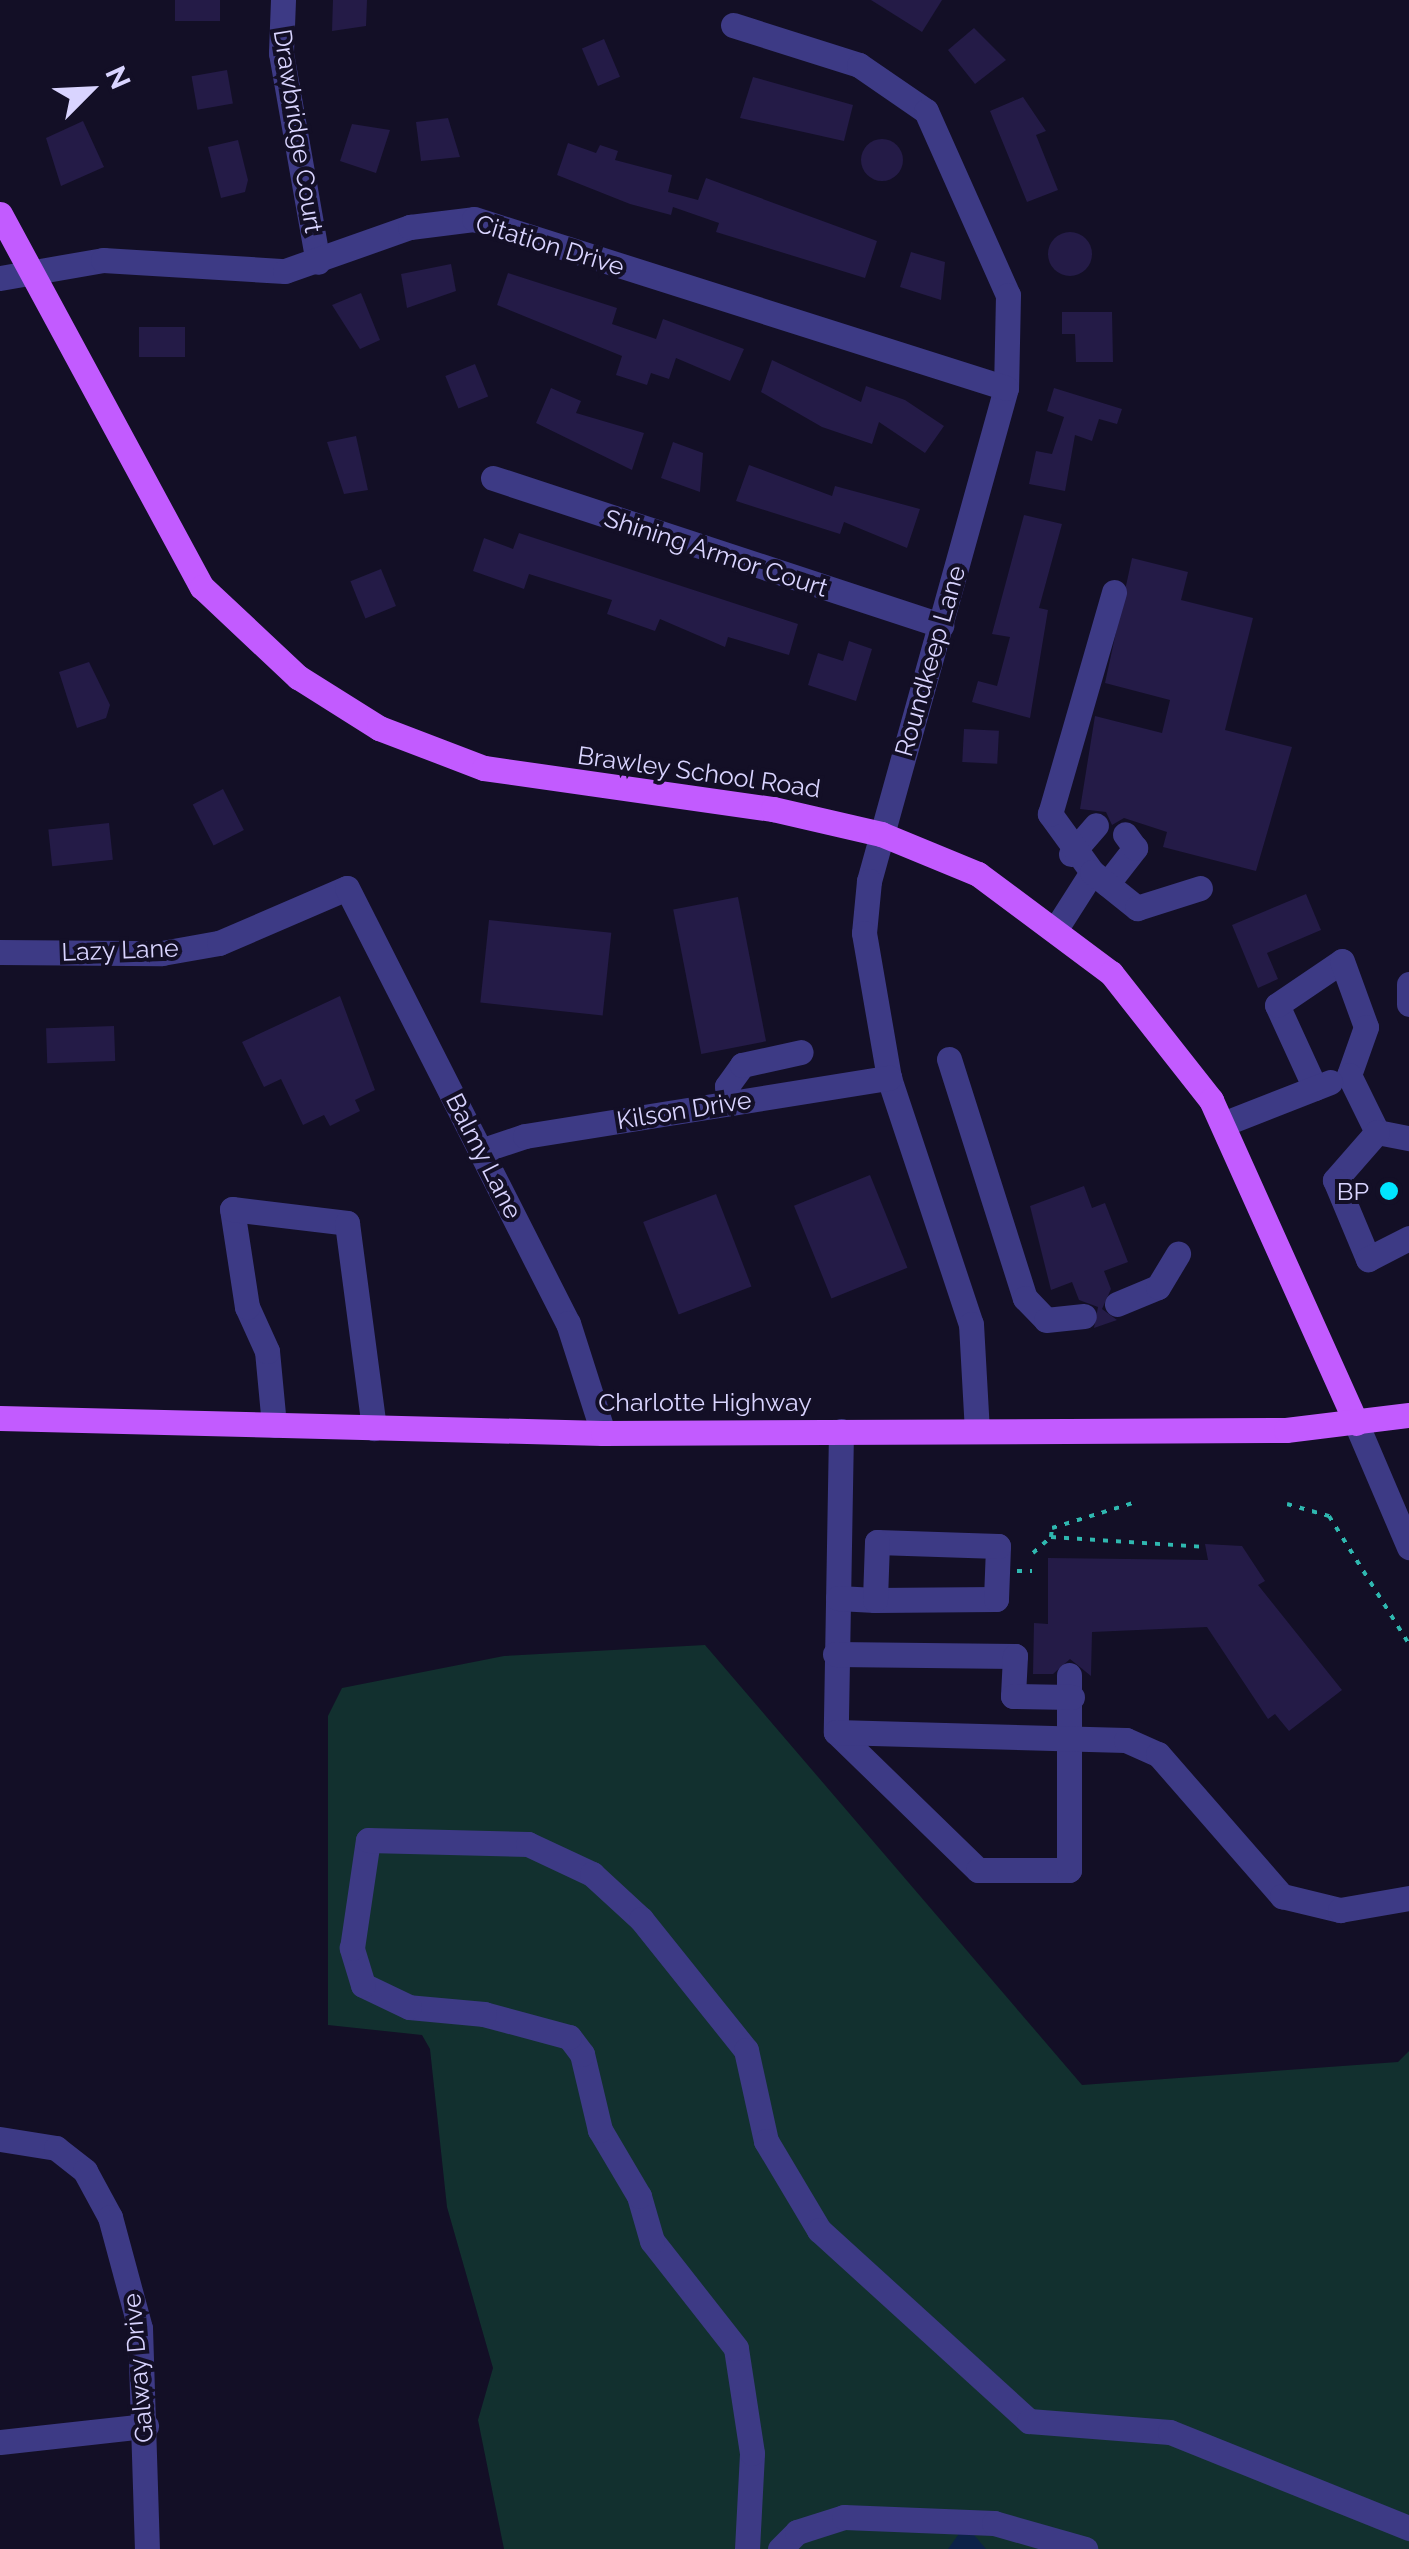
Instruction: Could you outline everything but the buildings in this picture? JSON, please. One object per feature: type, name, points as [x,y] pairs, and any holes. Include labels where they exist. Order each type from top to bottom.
[{"type":"main road","name":"Brawley School Road","points":[[0,214],[202,587],[298,677],[379,728],[484,768],[773,809],[881,834],[978,874],[1057,927],[1167,1033],[1223,1124],[1356,1423]]},
{"type":"main road","name":"Charlotte Highway","points":[[0,1418],[603,1433],[1356,1423],[1409,1415]]},
{"type":"street","name":"Drawbridge Court","points":[[283,0],[281,53],[318,262]]},
{"type":"street","name":"Roundkeep Lane","points":[[733,25],[859,65],[926,111],[1008,295],[1006,388],[881,834],[864,933],[889,1078],[959,1273],[977,1367],[978,1430]]},
{"type":"street","name":"Citation Drive","points":[[0,278],[27,269],[142,260],[238,275],[318,262],[410,228],[474,219],[1006,388]]},
{"type":"street","name":"Shining Armor Court","points":[[493,478],[940,625]]},
{"type":"street","points":[[1114,592],[1050,814],[1071,854],[1138,908],[1200,888]]},
{"type":"street","points":[[1071,854],[1096,826]]},
{"type":"street","points":[[1057,927],[1099,878],[1135,848],[1125,834]]},
{"type":"street","name":"Lazy Lane","points":[[0,952],[162,953],[219,943],[347,888]]},
{"type":"street","name":"Balmy Lane","points":[[347,888],[568,1323],[603,1433]]},
{"type":"street","points":[[1315,1088],[1277,1005],[1342,960],[1366,1027],[1349,1074],[1377,1132]]},
{"type":"street","points":[[730,1103],[727,1086],[742,1065],[802,1052]]},
{"type":"street","points":[[949,1059],[1025,1298],[1046,1320],[1084,1316]]},
{"type":"street","points":[[1223,1124],[1349,1074]]},
{"type":"street","name":"Kilson Drive","points":[[480,1151],[730,1103],[889,1078]]},
{"type":"street","points":[[1377,1132],[1409,1138]]},
{"type":"street","points":[[1377,1132],[1335,1180],[1368,1259],[1409,1238]]},
{"type":"street","points":[[274,1425],[267,1351],[247,1308],[232,1210],[347,1223],[374,1428]]},
{"type":"street","points":[[1117,1304],[1158,1287],[1178,1254]]},
{"type":"street","points":[[1356,1423],[1409,1547]]},
{"type":"street","points":[[835,1654],[1024,1656],[1013,1696],[1071,1686],[1070,1870],[978,1870],[836,1732],[835,1654],[841,1431]]},
{"type":"street","points":[[838,1598],[875,1600],[996,1599],[998,1546],[878,1542],[875,1600]]},
{"type":"street","points":[[836,1732],[1126,1740],[1158,1754],[1282,1896],[1340,1910],[1409,1898]]},
{"type":"street","points":[[747,2549],[752,2453],[736,2348],[652,2241],[639,2196],[600,2130],[582,2054],[569,2037],[484,2014],[409,2007],[363,1984],[352,1948],[368,1840],[528,1844],[592,1874],[641,1918],[746,2050],[766,2141],[819,2230],[1029,2421],[1170,2432],[1409,2528]]},
{"type":"street","name":"Galway Drive","points":[[0,2139],[56,2148],[85,2172],[110,2217],[140,2328],[147,2549]]},
{"type":"street","points":[[0,2442],[146,2426]]},
{"type":"street","points":[[780,2549],[797,2532],[844,2518],[994,2523],[1086,2549]]},
{"type":"path","points":[[1032,1553],[1051,1537],[1052,1528],[1133,1503]]},
{"type":"path","points":[[1287,1504],[1329,1516],[1409,1644]]},
{"type":"path","points":[[1051,1537],[1204,1547]]},
{"type":"green space","points":[[705,1645],[1082,2085],[1398,2062],[1409,2051],[1409,2549],[504,2549],[478,2420],[493,2368],[447,2207],[430,2049],[422,2035],[328,2025],[328,1716],[342,1688],[504,1656]]},
{"type":"water","points":[[961,2531],[974,2535],[986,2549],[948,2549]]},
{"type":"place","name":"BP","points":[[1389,1191]]}]
